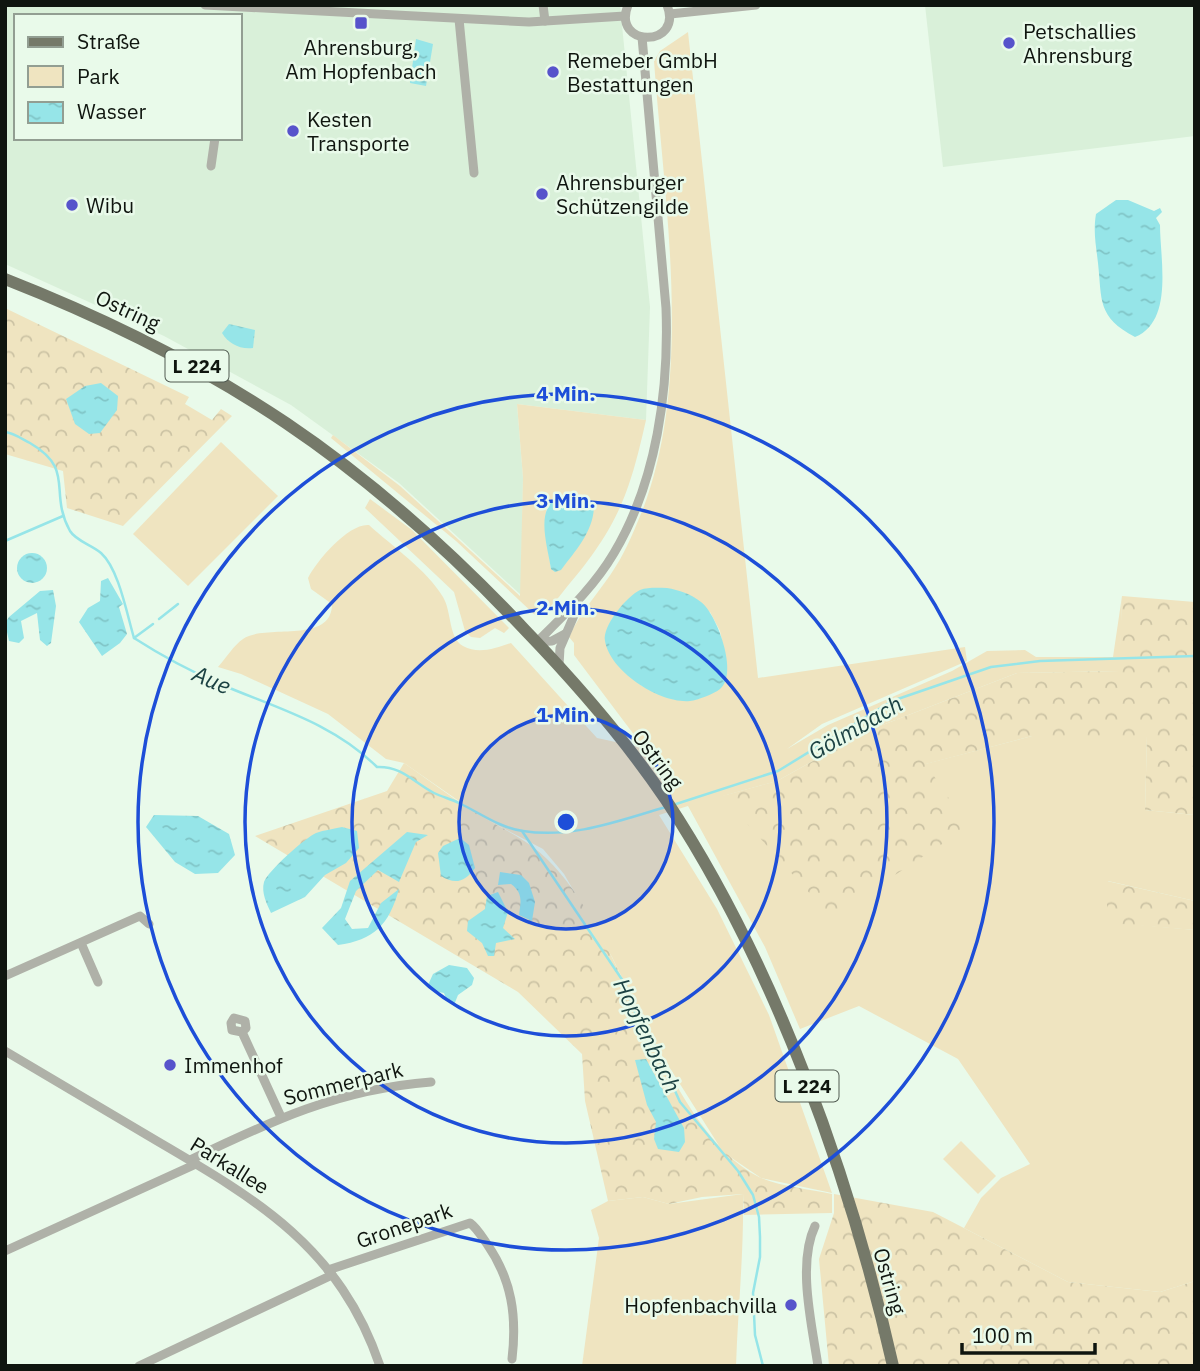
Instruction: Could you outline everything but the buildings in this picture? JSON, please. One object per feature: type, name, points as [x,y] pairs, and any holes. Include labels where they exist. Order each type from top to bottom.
[{"type":"main road","name":"Ostring","points":[[5,279],[85,310],[155,344],[217,377],[293,425],[419,523],[559,665],[667,802],[747,945],[794,1052],[841,1182],[893,1366]]},
{"type":"street","points":[[205,5],[221,9],[459,19],[545,21],[625,16]]},
{"type":"street","points":[[543,5],[545,21]]},
{"type":"street","points":[[628,5],[625,16],[632,32],[648,37],[664,31],[668,9],[756,5]]},
{"type":"street","points":[[459,19],[474,173]]},
{"type":"street","points":[[537,642],[583,596],[613,555],[638,504],[655,442],[664,386],[665,295],[645,66],[648,37]]},
{"type":"street","points":[[211,166],[215,140]]},
{"type":"street","points":[[559,665],[565,634],[583,596]]},
{"type":"street","points":[[537,642],[552,641],[565,634]]},
{"type":"street","points":[[5,976],[140,916],[149,924]]},
{"type":"street","points":[[80,943],[98,982]]},
{"type":"street","points":[[242,1032],[281,1116]]},
{"type":"street","name":"Parkallee","points":[[5,1051],[193,1162],[276,1216],[330,1273],[364,1327],[380,1366]]},
{"type":"street","name":"Sommerpark","points":[[5,1251],[193,1162],[281,1116],[326,1101],[402,1084],[431,1082]]},
{"type":"street","name":"Gronepark","points":[[330,1273],[470,1223],[494,1255],[508,1285],[515,1318],[512,1359]]},
{"type":"street","points":[[816,1226],[808,1245],[808,1306],[818,1366]]},
{"type":"street","points":[[139,1366],[330,1273]]},
{"type":"shaded area","points":[[5,5],[620,5],[650,307],[646,420],[517,404],[523,478],[521,595],[399,483],[291,405],[164,336],[5,264]]},
{"type":"shaded area","points":[[925,5],[1195,5],[1195,136],[943,167]]},
{"type":"green space","points":[[688,32],[758,678],[965,647],[967,661],[822,724],[787,749],[828,725],[952,671],[987,651],[1025,650],[1036,657],[1113,657],[1122,596],[1120,671],[1017,673],[867,731],[777,781],[723,796],[925,764],[1032,736],[1147,736],[1145,810],[1195,815],[1195,901],[1108,881],[1107,922],[1195,930],[1195,1281],[1160,1292],[1068,1282],[964,1228],[981,1198],[1001,1178],[1030,1164],[958,1059],[859,1006],[800,1029],[765,947],[688,806],[659,815],[717,909],[769,1015],[832,1193],[761,1178],[723,1152],[654,1043],[612,957],[564,874],[543,849],[482,817],[404,763],[386,759],[328,714],[241,674],[218,667],[243,639],[253,635],[310,629],[321,625],[329,617],[332,604],[311,589],[308,578],[326,553],[343,536],[361,526],[369,525],[436,587],[446,603],[452,630],[458,642],[475,650],[493,649],[511,643],[597,738],[644,748],[574,655],[574,643],[569,637],[620,559],[637,524],[659,457],[668,402],[672,345],[671,287],[654,61],[660,51]],"holes":[[[631,597],[710,612],[720,631],[726,661],[707,695],[695,700],[642,686],[614,659],[611,620]]]},
{"type":"green space","points":[[5,308],[189,397],[185,404],[212,420],[221,409],[232,416],[123,526],[67,508],[63,471],[5,454]]},
{"type":"green space","points":[[517,404],[646,420],[627,491],[609,529],[556,601],[535,615],[456,541],[331,438],[333,435],[400,486],[520,596],[523,478]],"holes":[[[567,494],[581,496],[551,569],[545,528],[547,504],[555,497]]]},
{"type":"green space","points":[[221,442],[278,496],[188,586],[133,534]]},
{"type":"green space","points":[[370,499],[412,530],[509,628],[504,633],[495,628],[480,638],[471,637],[465,631],[454,592],[365,508]]},
{"type":"green space","points":[[1122,596],[1195,602],[1195,815],[1145,810],[1147,736],[1032,736],[926,764],[968,827],[831,917],[722,796],[777,781],[867,731],[1017,673],[1119,671]]},
{"type":"green space","points":[[404,763],[483,817],[524,841],[551,863],[584,907],[607,947],[651,1038],[700,1122],[728,1155],[759,1177],[832,1194],[832,1213],[744,1215],[743,1194],[702,1197],[669,1204],[643,1197],[608,1201],[585,1101],[582,1054],[518,992],[255,836],[387,791]]},
{"type":"green space","points":[[1107,881],[1195,901],[1195,930],[1107,923]]},
{"type":"green space","points":[[961,1141],[996,1176],[978,1194],[943,1159]]},
{"type":"green space","points":[[743,1194],[736,1366],[582,1366],[599,1238],[591,1210],[608,1201],[643,1197],[669,1204]]},
{"type":"green space","points":[[834,1194],[933,1212],[1068,1282],[1160,1292],[1195,1281],[1195,1366],[829,1366],[819,1259],[834,1213]]},
{"type":"water","points":[[416,39],[433,44],[426,86],[410,83]]},
{"type":"water","points":[[1116,200],[1128,200],[1154,211],[1160,208],[1162,212],[1156,218],[1160,225],[1160,303],[1155,318],[1147,329],[1135,337],[1123,330],[1108,315],[1101,297],[1095,238],[1096,214]]},
{"type":"water","points":[[229,324],[255,330],[253,348],[239,347],[228,340],[222,333]]},
{"type":"water","points":[[101,383],[118,396],[117,410],[100,433],[89,434],[75,424],[66,399],[85,386]]},
{"type":"water","points":[[567,494],[582,496],[594,505],[593,514],[588,532],[578,548],[561,570],[555,572],[551,569],[544,524],[549,505],[556,498]]},
{"type":"water","points":[[32,553],[38,554],[46,562],[46,574],[38,582],[32,583],[26,582],[18,574],[17,568],[18,562],[26,554]]},
{"type":"water","points":[[108,578],[123,604],[119,607],[127,634],[120,643],[102,656],[79,622],[88,608],[100,601],[101,581]]},
{"type":"water","points":[[667,588],[693,597],[707,609],[719,631],[727,658],[725,681],[720,689],[690,701],[665,697],[638,684],[616,664],[605,641],[611,620],[629,598],[643,589]]},
{"type":"water","points":[[53,590],[56,606],[51,643],[47,646],[40,640],[37,613],[21,621],[24,638],[19,643],[9,641],[5,623],[9,617],[40,591]]},
{"type":"water","points":[[154,815],[198,816],[229,834],[235,855],[218,873],[195,874],[175,862],[146,827]]},
{"type":"water","points":[[342,827],[357,831],[359,848],[346,863],[325,875],[305,897],[271,913],[263,886],[272,870],[311,836]]},
{"type":"water","points":[[407,832],[428,835],[416,842],[399,882],[378,870],[356,891],[345,919],[352,929],[368,928],[381,903],[399,889],[385,921],[370,935],[338,945],[322,928],[341,908],[350,881]]},
{"type":"water","points":[[460,838],[469,845],[475,868],[464,879],[451,881],[441,876],[438,853],[443,846]]},
{"type":"water","points":[[500,872],[521,875],[529,883],[535,902],[532,921],[519,915],[520,898],[515,887],[511,884],[498,885]]},
{"type":"water","points":[[498,892],[508,912],[503,928],[515,939],[496,943],[494,956],[488,956],[482,943],[467,931],[468,921],[485,909],[487,896]]},
{"type":"water","points":[[449,965],[467,968],[474,978],[472,985],[458,995],[454,1005],[447,1001],[444,993],[434,991],[428,985],[433,974]]},
{"type":"water","points":[[646,1059],[684,1128],[685,1142],[679,1152],[658,1149],[654,1139],[656,1122],[647,1105],[635,1060]]},
{"type":"waterway","name":"Aue","points":[[5,432],[30,443],[53,463],[57,472],[64,517],[70,531],[76,538],[101,553],[113,570],[134,638],[166,657],[209,679],[303,718],[342,739],[377,767],[394,769],[434,793],[515,829],[542,833],[578,830],[666,807]]},
{"type":"waterway","points":[[5,541],[63,516]]},
{"type":"waterway","points":[[159,619],[178,604]]},
{"type":"waterway","points":[[134,638],[153,624]]},
{"type":"waterway","name":"Gölmbach","points":[[673,805],[778,771],[892,701],[991,667],[1040,661],[1195,656]]},
{"type":"waterway","name":"Hopfenbach","points":[[522,831],[625,984],[638,1021],[654,1044],[680,1102],[738,1171],[753,1195],[759,1217],[760,1237],[760,1257],[753,1293],[755,1335],[763,1366]]},
{"type":"place","name":"Ahrensburg, Am Hopfenbach","points":[[361,23]]},
{"type":"place","name":"Petschallies Ahrensburg","points":[[1009,43]]},
{"type":"place","name":"Remeber GmbH Bestattungen","points":[[553,72]]},
{"type":"place","name":"Kesten Transporte","points":[[293,131]]},
{"type":"place","name":"Ahrensburger Schützengilde","points":[[542,194]]},
{"type":"place","name":"Wibu","points":[[72,205]]},
{"type":"place","name":"Immenhof","points":[[170,1065]]},
{"type":"place","name":"Hopfenbachvilla","points":[[791,1305]]}]
